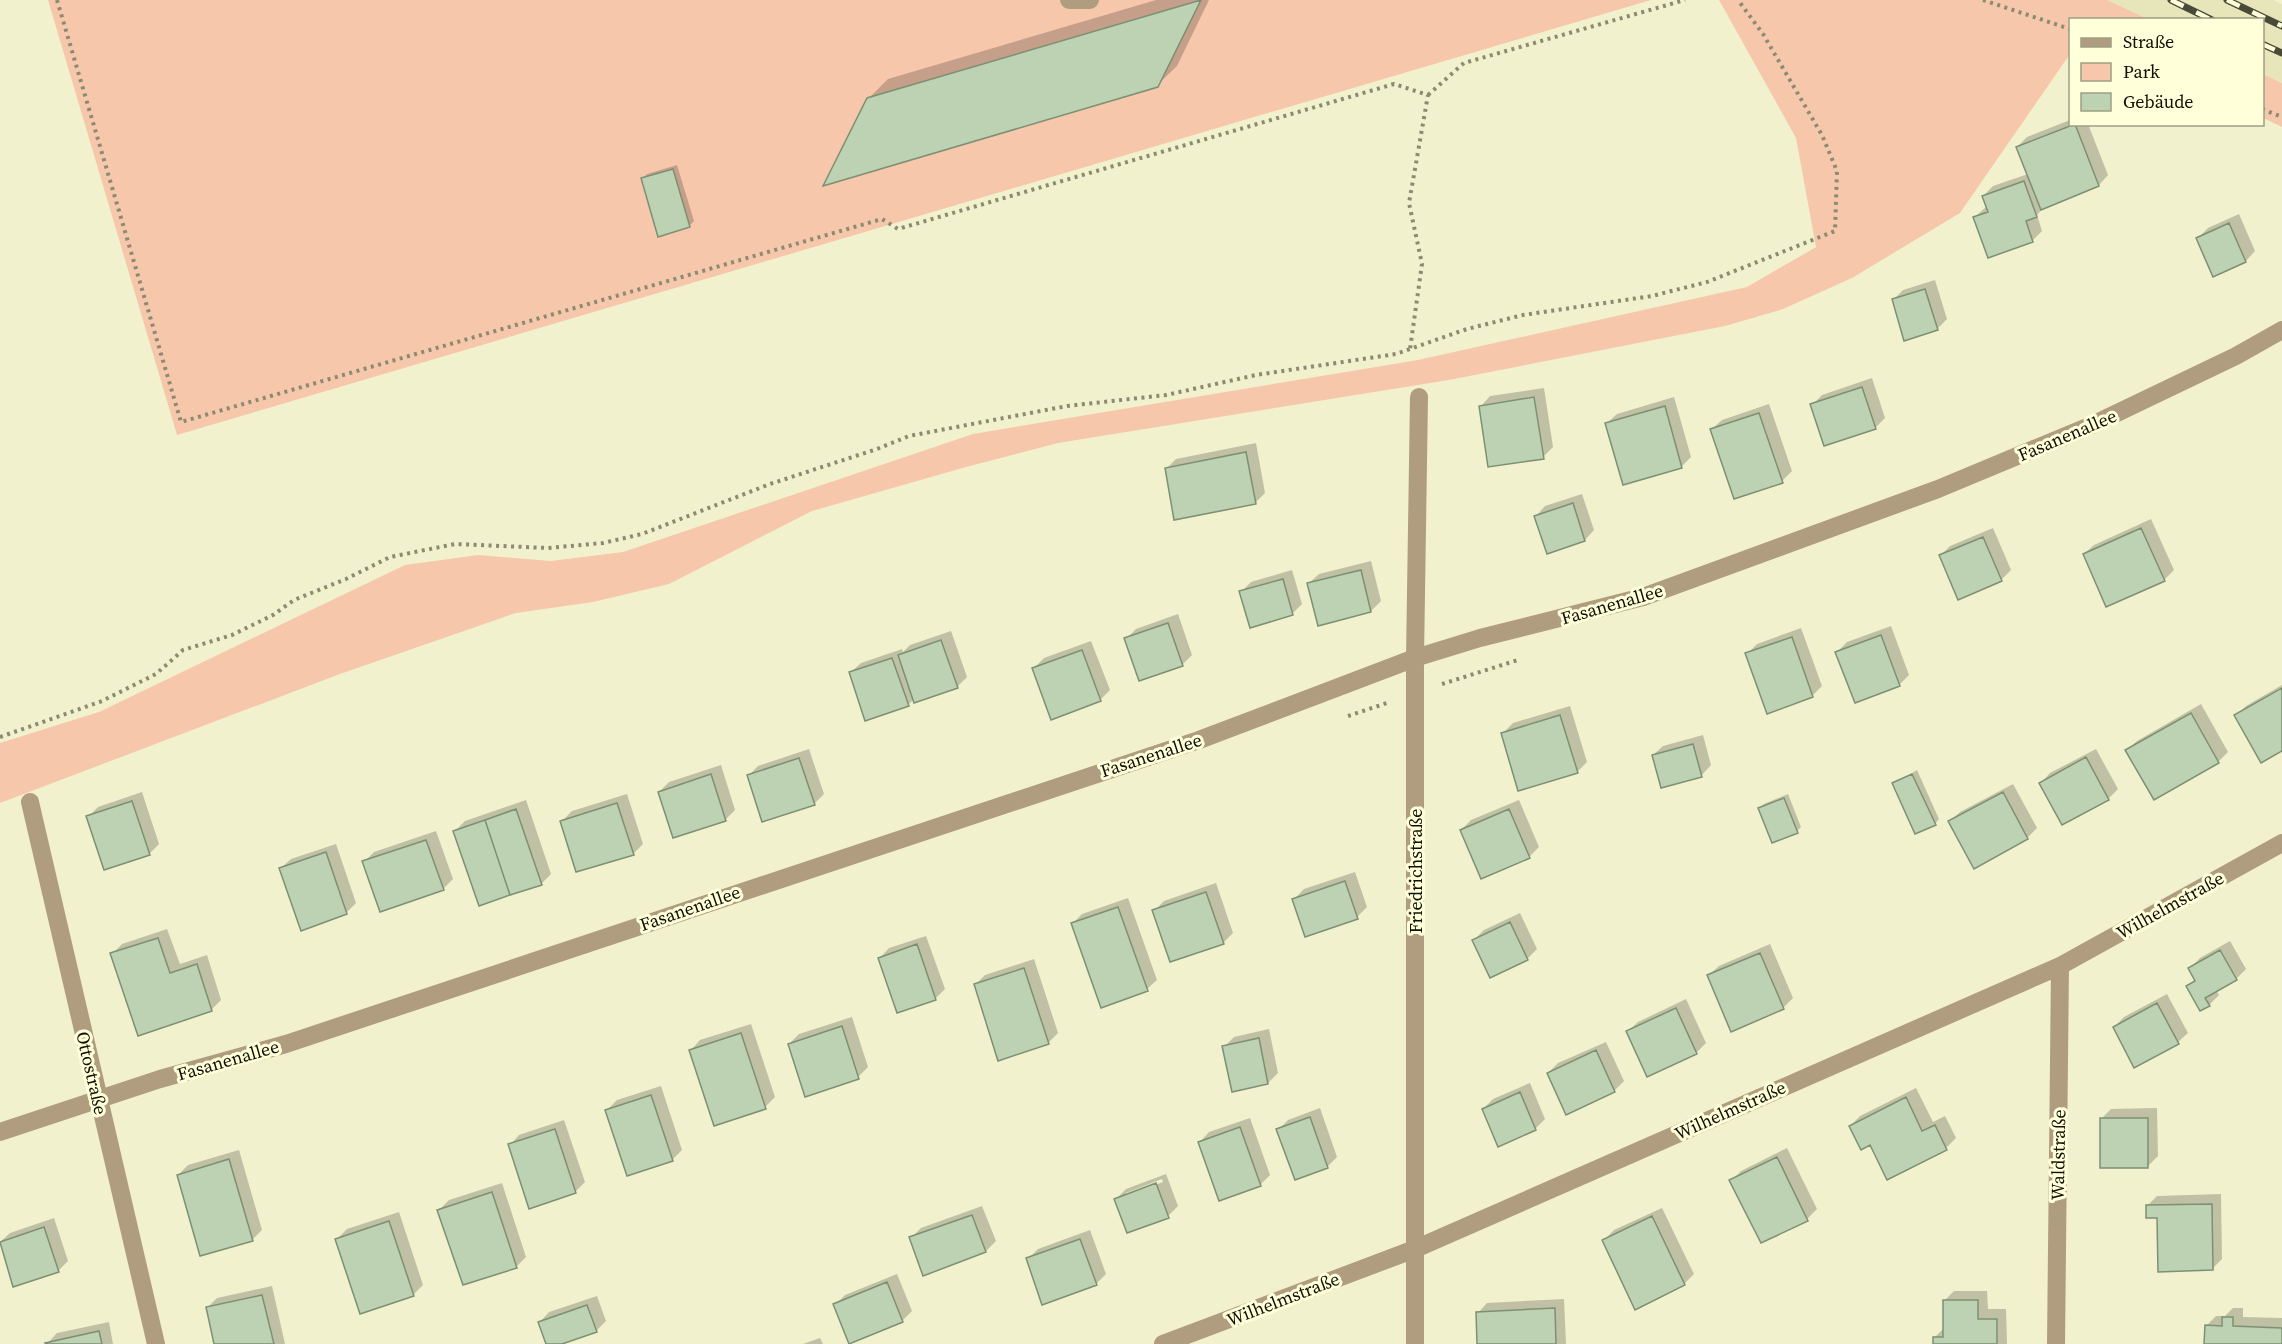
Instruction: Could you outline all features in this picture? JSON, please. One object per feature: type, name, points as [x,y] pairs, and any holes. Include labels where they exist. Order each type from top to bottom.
[{"type":"street","points":[[1069,0],[1090,0]]},
{"type":"street","name":"Fasanenallee","points":[[0,1132],[98,1098],[286,1044],[1198,740],[1415,658],[1480,638],[1643,597],[1938,489],[2092,425],[2236,356],[2282,330]]},
{"type":"street","name":"Friedrichstraße","points":[[1415,1344],[1415,658],[1419,397]]},
{"type":"street","name":"Ottostraße","points":[[30,802],[156,1344]]},
{"type":"street","name":"Wilhelmstraße","points":[[1163,1344],[1415,1249],[2060,966],[2282,843]]},
{"type":"street","name":"Waldstraße","points":[[2056,1344],[2060,966]]},
{"type":"path","points":[[57,0],[181,422],[882,219],[898,229],[1395,84],[1428,95]]},
{"type":"path","points":[[1410,350],[1422,264],[1409,203],[1428,95],[1464,63],[1685,0]]},
{"type":"path","points":[[0,737],[102,701],[156,674],[183,650],[232,635],[273,615],[294,600],[346,579],[390,557],[455,544],[548,548],[603,543],[642,534],[770,484],[877,450],[909,436],[1067,406],[1166,395],[1256,375],[1306,366],[1344,364],[1410,350],[1467,329],[1523,315],[1652,296],[1707,282],[1835,231],[1837,171],[1822,135],[1763,34],[1738,0]]},
{"type":"path","points":[[1983,0],[2069,29]]},
{"type":"path","points":[[2264,110],[2282,117]]},
{"type":"shaded area","points":[[2107,0],[2273,0],[2282,4],[2282,83],[2264,74],[2264,18],[2146,18]]},
{"type":"green space","points":[[48,0],[1651,0],[177,435]]},
{"type":"green space","points":[[1719,0],[2107,0],[2146,18],[2069,18],[2069,55],[1960,213],[1852,278],[1783,309],[1725,326],[1449,380],[1058,443],[966,467],[812,511],[669,584],[593,602],[516,613],[340,674],[0,803],[0,743],[99,712],[405,565],[478,555],[551,561],[623,552],[973,434],[1418,360],[1747,287],[1816,247],[1796,138]]},
{"type":"green space","points":[[2264,74],[2282,83],[2282,127],[2264,118]]},
{"type":"building","points":[[1201,0],[1158,87],[823,186],[867,98]]},
{"type":"building","points":[[2070,126],[2076,126],[2099,186],[2041,210],[2016,147]]},
{"type":"building","points":[[673,169],[690,227],[658,237],[641,178]]},
{"type":"building","points":[[2024,181],[2037,217],[2026,221],[2033,242],[1988,258],[1973,217],[1988,212],[1982,196]]},
{"type":"building","points":[[2229,223],[2246,262],[2213,277],[2196,238]]},
{"type":"building","points":[[1925,289],[1938,330],[1904,341],[1892,299]]},
{"type":"building","points":[[1862,387],[1876,429],[1824,446],[1810,404]]},
{"type":"building","points":[[1534,397],[1544,459],[1488,467],[1479,406]]},
{"type":"building","points":[[1665,406],[1682,468],[1623,485],[1605,423]]},
{"type":"building","points":[[1759,413],[1783,483],[1734,499],[1710,429]]},
{"type":"building","points":[[1246,452],[1256,504],[1174,520],[1165,468]]},
{"type":"building","points":[[1573,503],[1585,541],[1547,554],[1534,516]]},
{"type":"building","points":[[2141,528],[2165,581],[2106,607],[2083,554]]},
{"type":"building","points":[[1983,537],[2002,581],[1958,600],[1939,555]]},
{"type":"building","points":[[1361,570],[1371,612],[1318,626],[1307,583]]},
{"type":"building","points":[[1283,579],[1293,615],[1250,628],[1239,591]]},
{"type":"building","points":[[1168,623],[1183,666],[1139,681],[1124,638]]},
{"type":"building","points":[[1881,635],[1900,686],[1855,703],[1835,652]]},
{"type":"building","points":[[1792,637],[1813,697],[1767,714],[1745,653]]},
{"type":"building","points":[[941,640],[958,688],[914,703],[898,655]]},
{"type":"building","points":[[1082,650],[1101,701],[1051,720],[1032,668]]},
{"type":"building","points":[[892,658],[909,706],[865,721],[849,672]]},
{"type":"building","points":[[2282,688],[2282,751],[2261,763],[2234,715]]},
{"type":"building","points":[[2191,713],[2219,763],[2154,800],[2125,750]]},
{"type":"building","points":[[1560,715],[1578,773],[1518,791],[1501,733]]},
{"type":"building","points":[[1693,744],[1702,777],[1661,788],[1652,755]]},
{"type":"building","points":[[2086,757],[2109,800],[2062,825],[2039,783]]},
{"type":"building","points":[[799,758],[815,805],[762,822],[747,775]]},
{"type":"building","points":[[711,774],[726,821],[673,838],[658,792]]},
{"type":"building","points":[[1912,774],[1936,825],[1915,834],[1892,783]]},
{"type":"building","points":[[2003,792],[2028,839],[1974,869],[1948,821]]},
{"type":"building","points":[[1784,798],[1798,833],[1772,843],[1758,808]]},
{"type":"building","points":[[132,801],[150,855],[104,870],[86,816]]},
{"type":"building","points":[[617,803],[634,855],[576,872],[560,821]]},
{"type":"building","points":[[516,809],[542,885],[510,895],[485,820]]},
{"type":"building","points":[[1509,809],[1530,858],[1481,879],[1460,830]]},
{"type":"building","points":[[485,820],[510,895],[479,906],[453,831]]},
{"type":"building","points":[[426,840],[444,890],[380,912],[362,861]]},
{"type":"building","points":[[326,852],[347,914],[301,931],[279,868]]},
{"type":"building","points":[[1345,881],[1358,919],[1305,937],[1292,899]]},
{"type":"building","points":[[1206,892],[1224,944],[1170,962],[1152,910]]},
{"type":"building","points":[[1118,907],[1148,991],[1101,1008],[1071,923]]},
{"type":"building","points":[[1510,922],[1528,960],[1490,978],[1472,940]]},
{"type":"building","points":[[158,938],[170,973],[197,964],[212,1011],[138,1036],[110,953]]},
{"type":"building","points":[[917,944],[936,1000],[897,1013],[878,958]]},
{"type":"building","points":[[2220,950],[2237,980],[2205,998],[2210,1006],[2200,1011],[2186,986],[2195,981],[2188,968]]},
{"type":"building","points":[[1760,953],[1784,1009],[1731,1032],[1707,975]]},
{"type":"building","points":[[1024,968],[1049,1044],[998,1061],[974,984]]},
{"type":"building","points":[[2157,1003],[2179,1044],[2134,1068],[2113,1027]]},
{"type":"building","points":[[1676,1008],[1697,1054],[1647,1077],[1626,1031]]},
{"type":"building","points":[[842,1026],[859,1079],[805,1097],[788,1044]]},
{"type":"building","points":[[741,1033],[766,1109],[714,1126],[689,1050]]},
{"type":"building","points":[[1259,1038],[1268,1084],[1232,1092],[1222,1046]]},
{"type":"building","points":[[1596,1050],[1615,1092],[1566,1115],[1547,1073]]},
{"type":"building","points":[[1520,1092],[1536,1130],[1498,1147],[1482,1109]]},
{"type":"building","points":[[651,1095],[673,1161],[627,1176],[605,1110]]},
{"type":"building","points":[[1906,1097],[1922,1131],[1935,1125],[1947,1150],[1887,1180],[1870,1145],[1861,1150],[1849,1126]]},
{"type":"building","points":[[1310,1117],[1328,1168],[1295,1180],[1276,1129]]},
{"type":"building","points":[[2100,1118],[2148,1118],[2148,1168],[2100,1168]]},
{"type":"building","points":[[1240,1127],[1261,1186],[1219,1201],[1198,1142]]},
{"type":"building","points":[[555,1129],[576,1193],[529,1209],[508,1144]]},
{"type":"building","points":[[1777,1157],[1808,1221],[1761,1243],[1729,1180]]},
{"type":"building","points":[[229,1159],[253,1241],[200,1256],[177,1175]]},
{"type":"building","points":[[1156,1183],[1169,1218],[1127,1233],[1114,1199]]},
{"type":"building","points":[[492,1192],[517,1268],[463,1285],[437,1210]]},
{"type":"building","points":[[2212,1204],[2213,1270],[2158,1272],[2157,1218],[2146,1218],[2146,1205]]},
{"type":"building","points":[[972,1215],[986,1252],[923,1276],[909,1237]]},
{"type":"building","points":[[1652,1216],[1685,1285],[1635,1310],[1602,1240]]},
{"type":"building","points":[[389,1221],[414,1296],[360,1314],[335,1239]]},
{"type":"building","points":[[44,1227],[59,1272],[13,1287],[0,1242]]},
{"type":"building","points":[[1080,1239],[1097,1285],[1042,1305],[1026,1258]]},
{"type":"building","points":[[887,1282],[903,1322],[849,1344],[833,1304]]},
{"type":"building","points":[[262,1295],[274,1344],[214,1344],[206,1307]]},
{"type":"building","points":[[1943,1300],[1978,1300],[1978,1319],[1997,1319],[1997,1344],[1933,1344],[1933,1337],[1943,1337]]},
{"type":"building","points":[[587,1305],[597,1332],[562,1344],[546,1344],[538,1322]]},
{"type":"building","points":[[1555,1308],[1556,1344],[1477,1344],[1476,1312]]},
{"type":"building","points":[[2222,1317],[2233,1317],[2233,1326],[2282,1328],[2282,1344],[2204,1344],[2205,1325],[2222,1326]]},
{"type":"building","points":[[99,1331],[102,1344],[45,1343]]},
{"type":"railway","points":[[2171,0],[2208,18]]},
{"type":"railway","points":[[2227,0],[2282,26]]},
{"type":"railway","points":[[2264,45],[2282,53]]}]
